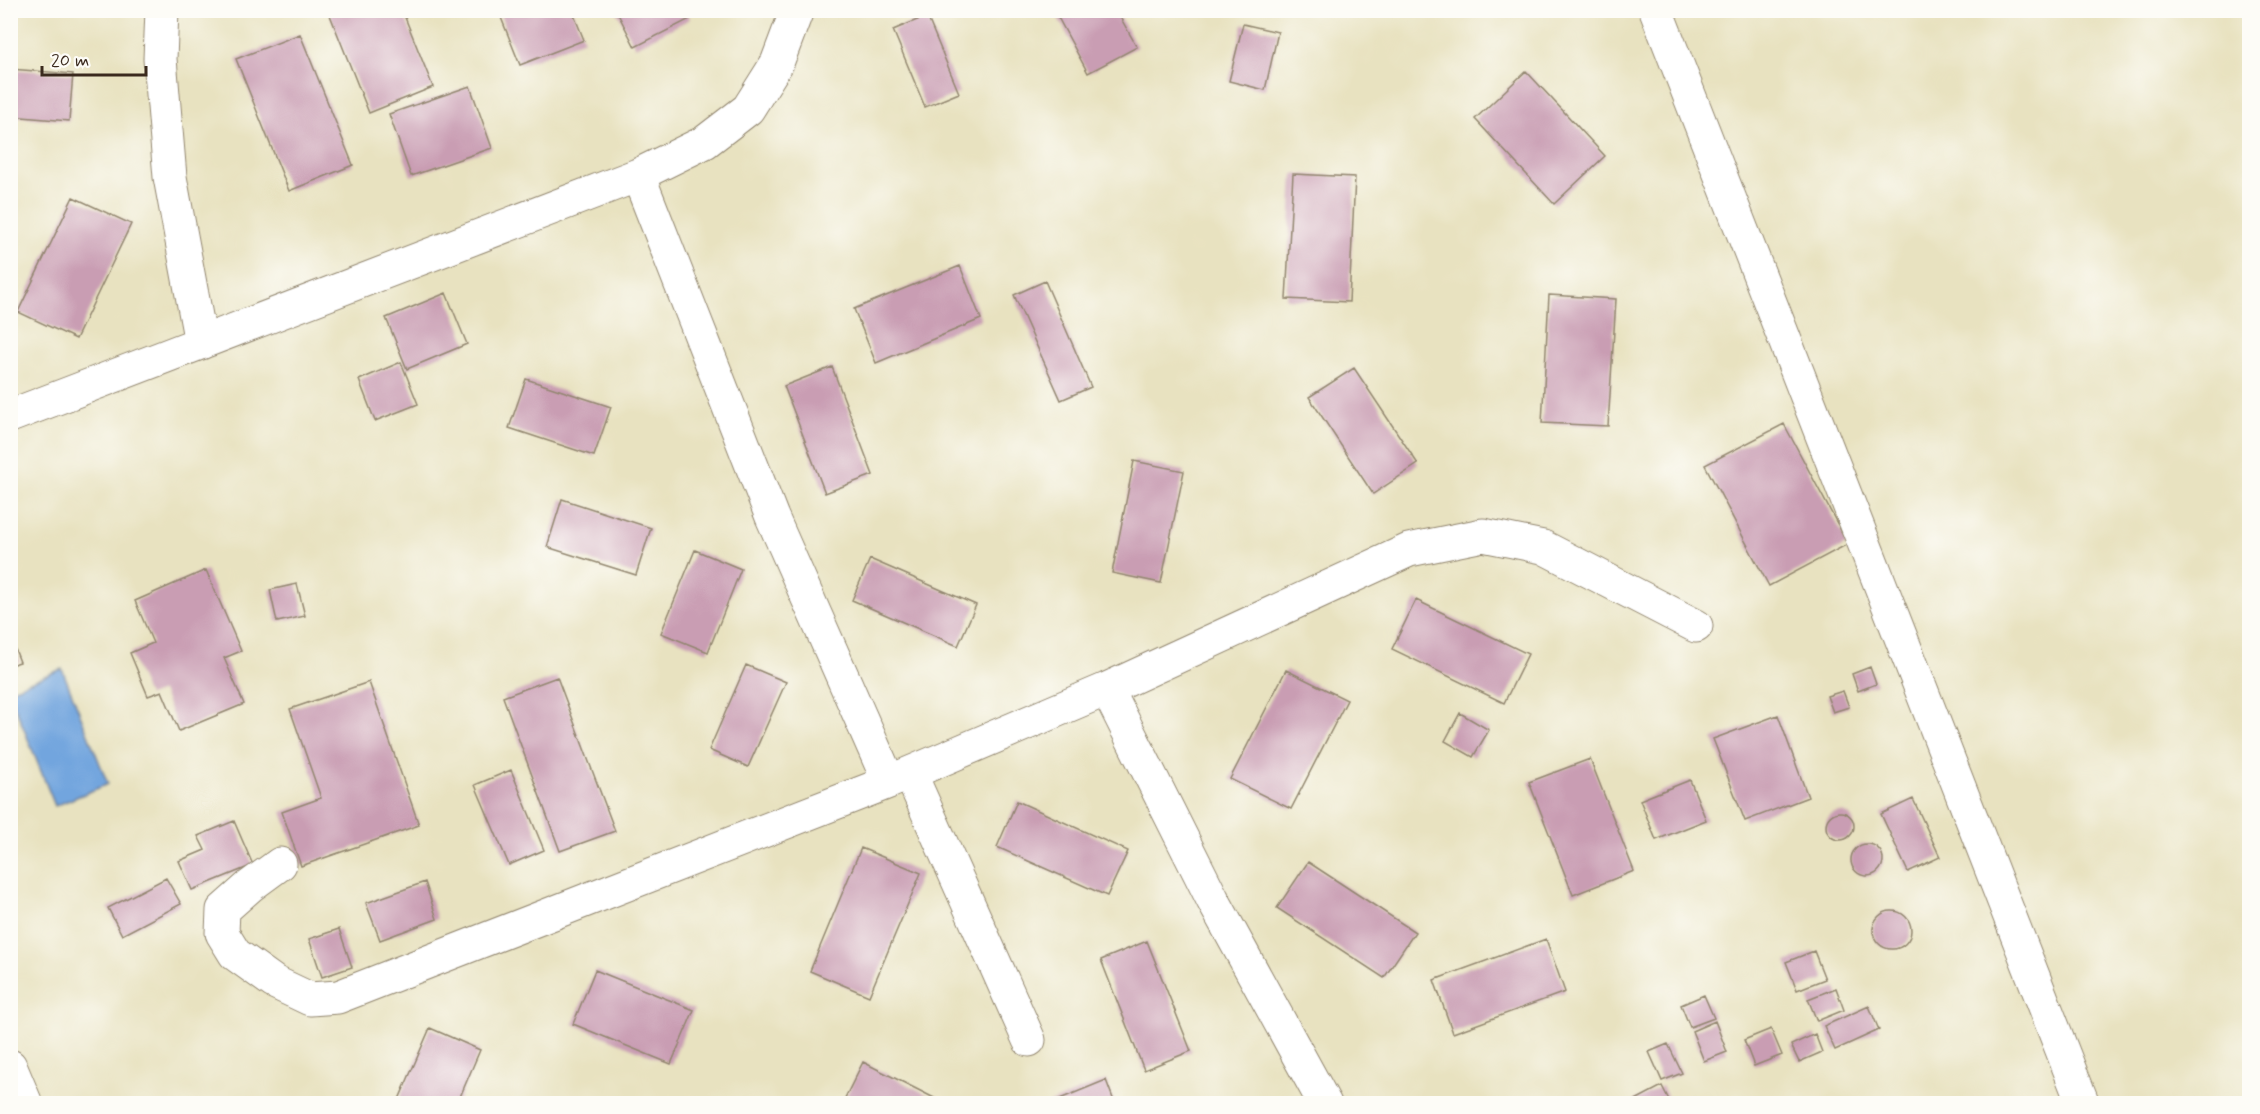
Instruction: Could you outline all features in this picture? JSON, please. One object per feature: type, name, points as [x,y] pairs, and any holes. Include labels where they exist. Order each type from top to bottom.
[{"type":"lane","points":[[162,10],[160,59],[170,177],[201,343]]},
{"type":"lane","points":[[10,416],[638,176],[705,142],[748,109],[777,63],[798,10]]},
{"type":"lane","points":[[1656,10],[2083,1104]]},
{"type":"lane","points":[[638,176],[772,517],[1029,1040]]},
{"type":"lane","points":[[280,864],[223,910],[222,933],[235,954],[274,982],[310,999],[338,997],[899,778],[1107,689],[1409,550],[1483,536],[1543,547],[1696,626]]},
{"type":"lane","points":[[1107,689],[1316,1101]]},
{"type":"lane","points":[[10,1066],[26,1104]]},
{"type":"water","points":[[62,669],[108,784],[55,806],[10,690]]},
{"type":"building","points":[[328,10],[402,10],[433,87],[369,113]]},
{"type":"building","points":[[498,10],[572,10],[584,40],[520,65]]},
{"type":"building","points":[[616,10],[686,10],[690,19],[635,47]]},
{"type":"building","points":[[1054,10],[1116,10],[1137,47],[1088,73]]},
{"type":"building","points":[[927,16],[959,93],[925,107],[893,30]]},
{"type":"building","points":[[1243,24],[1278,32],[1265,90],[1229,81]]},
{"type":"building","points":[[300,34],[353,165],[289,191],[236,59]]},
{"type":"building","points":[[10,69],[73,74],[69,121],[10,116]]},
{"type":"building","points":[[1526,71],[1605,156],[1554,204],[1475,119]]},
{"type":"building","points":[[470,86],[492,148],[411,176],[389,114]]},
{"type":"building","points":[[1293,174],[1355,177],[1349,302],[1286,299]]},
{"type":"building","points":[[73,197],[131,224],[76,339],[18,312]]},
{"type":"building","points":[[960,266],[981,319],[876,363],[854,309]]},
{"type":"building","points":[[1045,281],[1091,387],[1061,400],[1014,295]]},
{"type":"building","points":[[446,293],[467,344],[407,369],[386,318]]},
{"type":"building","points":[[1549,295],[1616,299],[1608,426],[1542,423]]},
{"type":"building","points":[[401,362],[418,404],[375,421],[359,380]]},
{"type":"building","points":[[832,367],[873,475],[825,493],[784,386]]},
{"type":"building","points":[[1354,368],[1418,464],[1373,494],[1309,397]]},
{"type":"building","points":[[526,379],[611,407],[594,456],[509,428]]},
{"type":"building","points":[[1784,424],[1848,544],[1769,586],[1705,465]]},
{"type":"building","points":[[1134,461],[1184,471],[1161,583],[1112,573]]},
{"type":"building","points":[[562,499],[651,528],[636,575],[547,547]]},
{"type":"building","points":[[695,550],[741,569],[708,652],[661,633]]},
{"type":"building","points":[[870,559],[976,605],[958,646],[852,600]]},
{"type":"building","points":[[206,570],[241,651],[224,658],[244,704],[179,731],[162,691],[148,696],[130,653],[153,643],[135,601]]},
{"type":"building","points":[[297,584],[305,616],[277,622],[270,590]]},
{"type":"building","points":[[1416,600],[1528,654],[1504,703],[1392,649]]},
{"type":"building","points":[[10,636],[20,662],[10,665]]},
{"type":"building","points":[[746,665],[786,682],[748,767],[709,750]]},
{"type":"building","points":[[1870,667],[1876,684],[1858,691],[1852,674]]},
{"type":"building","points":[[1286,670],[1347,700],[1291,809],[1230,779]]},
{"type":"building","points":[[557,677],[615,831],[560,851],[503,697]]},
{"type":"building","points":[[369,682],[419,825],[301,866],[282,812],[321,798],[290,709]]},
{"type":"building","points":[[1843,691],[1849,707],[1833,712],[1827,696]]},
{"type":"building","points":[[1460,713],[1489,730],[1473,757],[1445,741]]},
{"type":"building","points":[[1778,715],[1808,797],[1745,821],[1713,739]]},
{"type":"building","points":[[1590,759],[1634,871],[1573,895],[1529,782]]},
{"type":"building","points":[[511,770],[544,850],[509,865],[475,785]]},
{"type":"building","points":[[1690,780],[1706,820],[1656,840],[1640,800]]},
{"type":"building","points":[[1913,799],[1940,857],[1908,872],[1881,814]]},
{"type":"building","points":[[1017,801],[1128,851],[1107,896],[997,847]]},
{"type":"building","points":[[1840,812],[1850,816],[1854,826],[1850,836],[1840,840],[1830,836],[1826,826],[1830,816]]},
{"type":"building","points":[[234,821],[253,865],[192,890],[179,861],[205,850],[198,836]]},
{"type":"building","points":[[1867,844],[1878,849],[1883,860],[1878,871],[1867,876],[1856,871],[1851,860],[1856,849]]},
{"type":"building","points":[[861,848],[921,873],[869,996],[810,971]]},
{"type":"building","points":[[1308,862],[1415,932],[1384,978],[1277,908]]},
{"type":"building","points":[[166,878],[181,904],[122,935],[108,908]]},
{"type":"building","points":[[425,882],[437,919],[380,940],[366,903]]},
{"type":"building","points":[[1892,911],[1905,917],[1911,930],[1905,943],[1892,949],[1879,943],[1873,930],[1879,917]]},
{"type":"building","points":[[339,929],[352,967],[322,977],[309,939]]},
{"type":"building","points":[[1546,939],[1565,992],[1453,1033],[1434,980]]},
{"type":"building","points":[[1147,941],[1191,1051],[1144,1070],[1101,960]]},
{"type":"building","points":[[1814,951],[1825,979],[1797,990],[1786,962]]},
{"type":"building","points":[[595,970],[694,1010],[671,1064],[573,1024]]},
{"type":"building","points":[[1836,988],[1844,1010],[1817,1021],[1808,999]]},
{"type":"building","points":[[1704,995],[1714,1018],[1690,1027],[1681,1005]]},
{"type":"building","points":[[1869,1006],[1879,1030],[1835,1050],[1824,1026]]},
{"type":"building","points":[[1715,1021],[1727,1052],[1704,1061],[1692,1031]]},
{"type":"building","points":[[430,1028],[480,1050],[457,1104],[397,1104]]},
{"type":"building","points":[[1771,1029],[1782,1055],[1754,1066],[1744,1040]]},
{"type":"building","points":[[1815,1034],[1822,1052],[1799,1062],[1791,1045]]},
{"type":"building","points":[[1668,1044],[1682,1073],[1662,1081],[1649,1052]]},
{"type":"building","points":[[863,1062],[946,1104],[852,1104],[844,1100]]},
{"type":"building","points":[[1106,1080],[1115,1104],[1050,1104],[1050,1103]]},
{"type":"building","points":[[1662,1086],[1671,1104],[1628,1104]]}]
